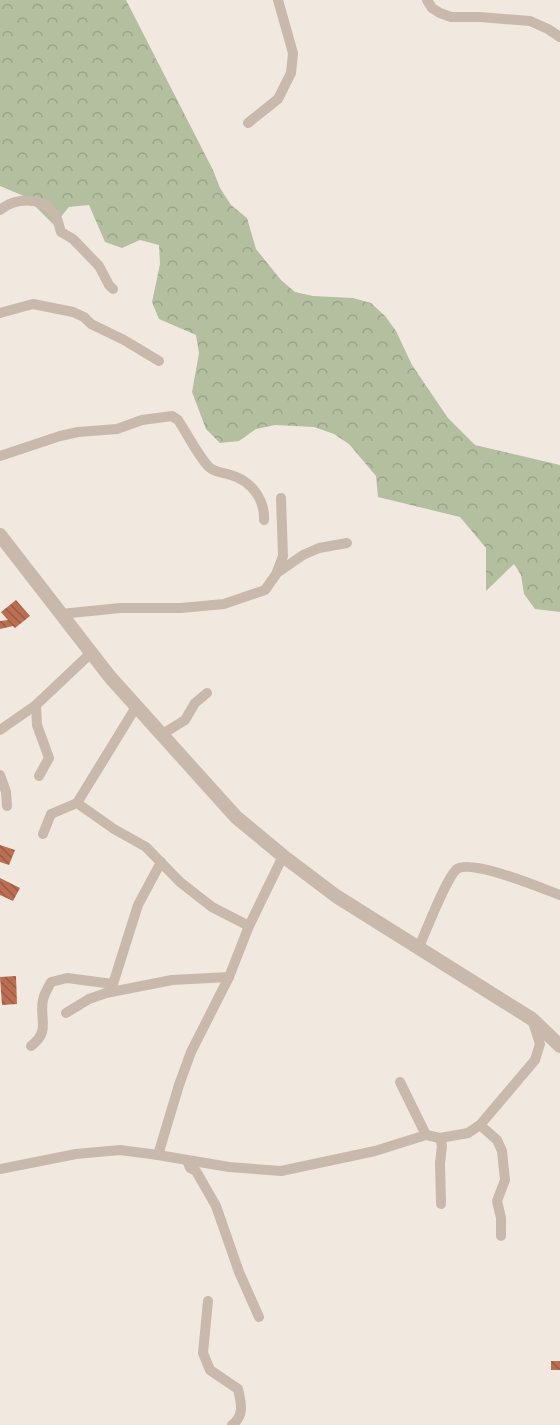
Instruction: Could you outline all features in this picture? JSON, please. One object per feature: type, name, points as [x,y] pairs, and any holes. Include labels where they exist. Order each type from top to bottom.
[{"type":"street","points":[[248,123],[278,99],[291,73],[293,53],[278,0]]},
{"type":"street","points":[[427,0],[432,8],[451,17],[530,21],[560,37]]},
{"type":"street","points":[[0,210],[11,203],[25,200],[46,206],[55,215],[61,232],[73,239],[99,266],[113,289]]},
{"type":"street","points":[[0,313],[33,304],[73,312],[159,361]]},
{"type":"street","points":[[0,456],[60,436],[117,429],[142,420],[172,416],[178,420],[213,470],[236,476],[250,485],[261,500],[264,520]]},
{"type":"street","points":[[61,614],[120,608],[181,608],[224,604],[265,590],[277,573],[283,556],[281,498]]},
{"type":"street","points":[[0,535],[91,653],[136,707],[236,816],[283,856],[336,896],[532,1019],[560,1046]]},
{"type":"street","points":[[277,573],[303,555],[319,548],[347,543]]},
{"type":"street","points":[[0,730],[36,705],[91,653]]},
{"type":"street","points":[[161,735],[185,720],[195,703],[207,693]]},
{"type":"street","points":[[36,705],[37,725],[49,758],[39,776]]},
{"type":"street","points":[[43,834],[51,814],[77,803],[136,707]]},
{"type":"street","points":[[0,775],[6,792],[7,806]]},
{"type":"street","points":[[77,803],[114,830],[146,847],[180,882],[212,907],[249,926]]},
{"type":"street","points":[[158,1155],[179,1085],[192,1052],[283,856]]},
{"type":"street","points":[[32,1046],[40,1039],[43,1031],[42,1002],[51,982],[67,978],[113,984],[138,905],[161,862]]},
{"type":"street","points":[[418,949],[448,882],[458,868],[469,865],[497,872],[560,895]]},
{"type":"street","points":[[66,1013],[89,999],[106,993],[172,980],[229,976]]},
{"type":"street","points":[[0,1169],[76,1154],[120,1150],[230,1167],[281,1171],[375,1151],[426,1136],[440,1138],[468,1133],[480,1125],[535,1060],[540,1044],[532,1019]]},
{"type":"street","points":[[400,1082],[426,1136]]},
{"type":"street","points":[[480,1125],[497,1140],[502,1151],[505,1180],[497,1201],[501,1218],[501,1236]]},
{"type":"street","points":[[440,1138],[442,1146],[441,1203]]},
{"type":"street","points":[[187,1160],[190,1168],[196,1171],[212,1197],[239,1272],[259,1317]]},
{"type":"street","points":[[208,1301],[203,1353],[210,1370],[238,1389],[242,1407],[238,1420],[232,1425]]},
{"type":"green space","points":[[0,0],[126,0],[220,188],[231,205],[247,218],[256,249],[281,280],[295,292],[313,296],[353,298],[371,303],[396,331],[412,365],[448,418],[475,445],[560,465],[560,612],[535,609],[524,594],[521,575],[514,564],[486,591],[486,548],[460,517],[378,497],[376,476],[349,444],[334,434],[314,427],[275,425],[256,429],[239,441],[220,443],[206,429],[192,392],[199,353],[196,335],[159,319],[152,302],[160,264],[159,245],[140,240],[122,248],[105,242],[89,205],[69,207],[54,225],[26,197],[0,186]]},
{"type":"building","points":[[16,600],[30,616],[15,628],[13,626],[0,629],[0,621],[8,620],[1,612]]},
{"type":"building","points":[[0,845],[15,850],[9,865],[0,862]]},
{"type":"building","points":[[0,878],[20,888],[13,901],[0,895]]},
{"type":"building","points":[[16,976],[17,1004],[2,1005],[0,977]]},
{"type":"building","points":[[551,1361],[560,1361],[560,1370],[551,1370]]}]
